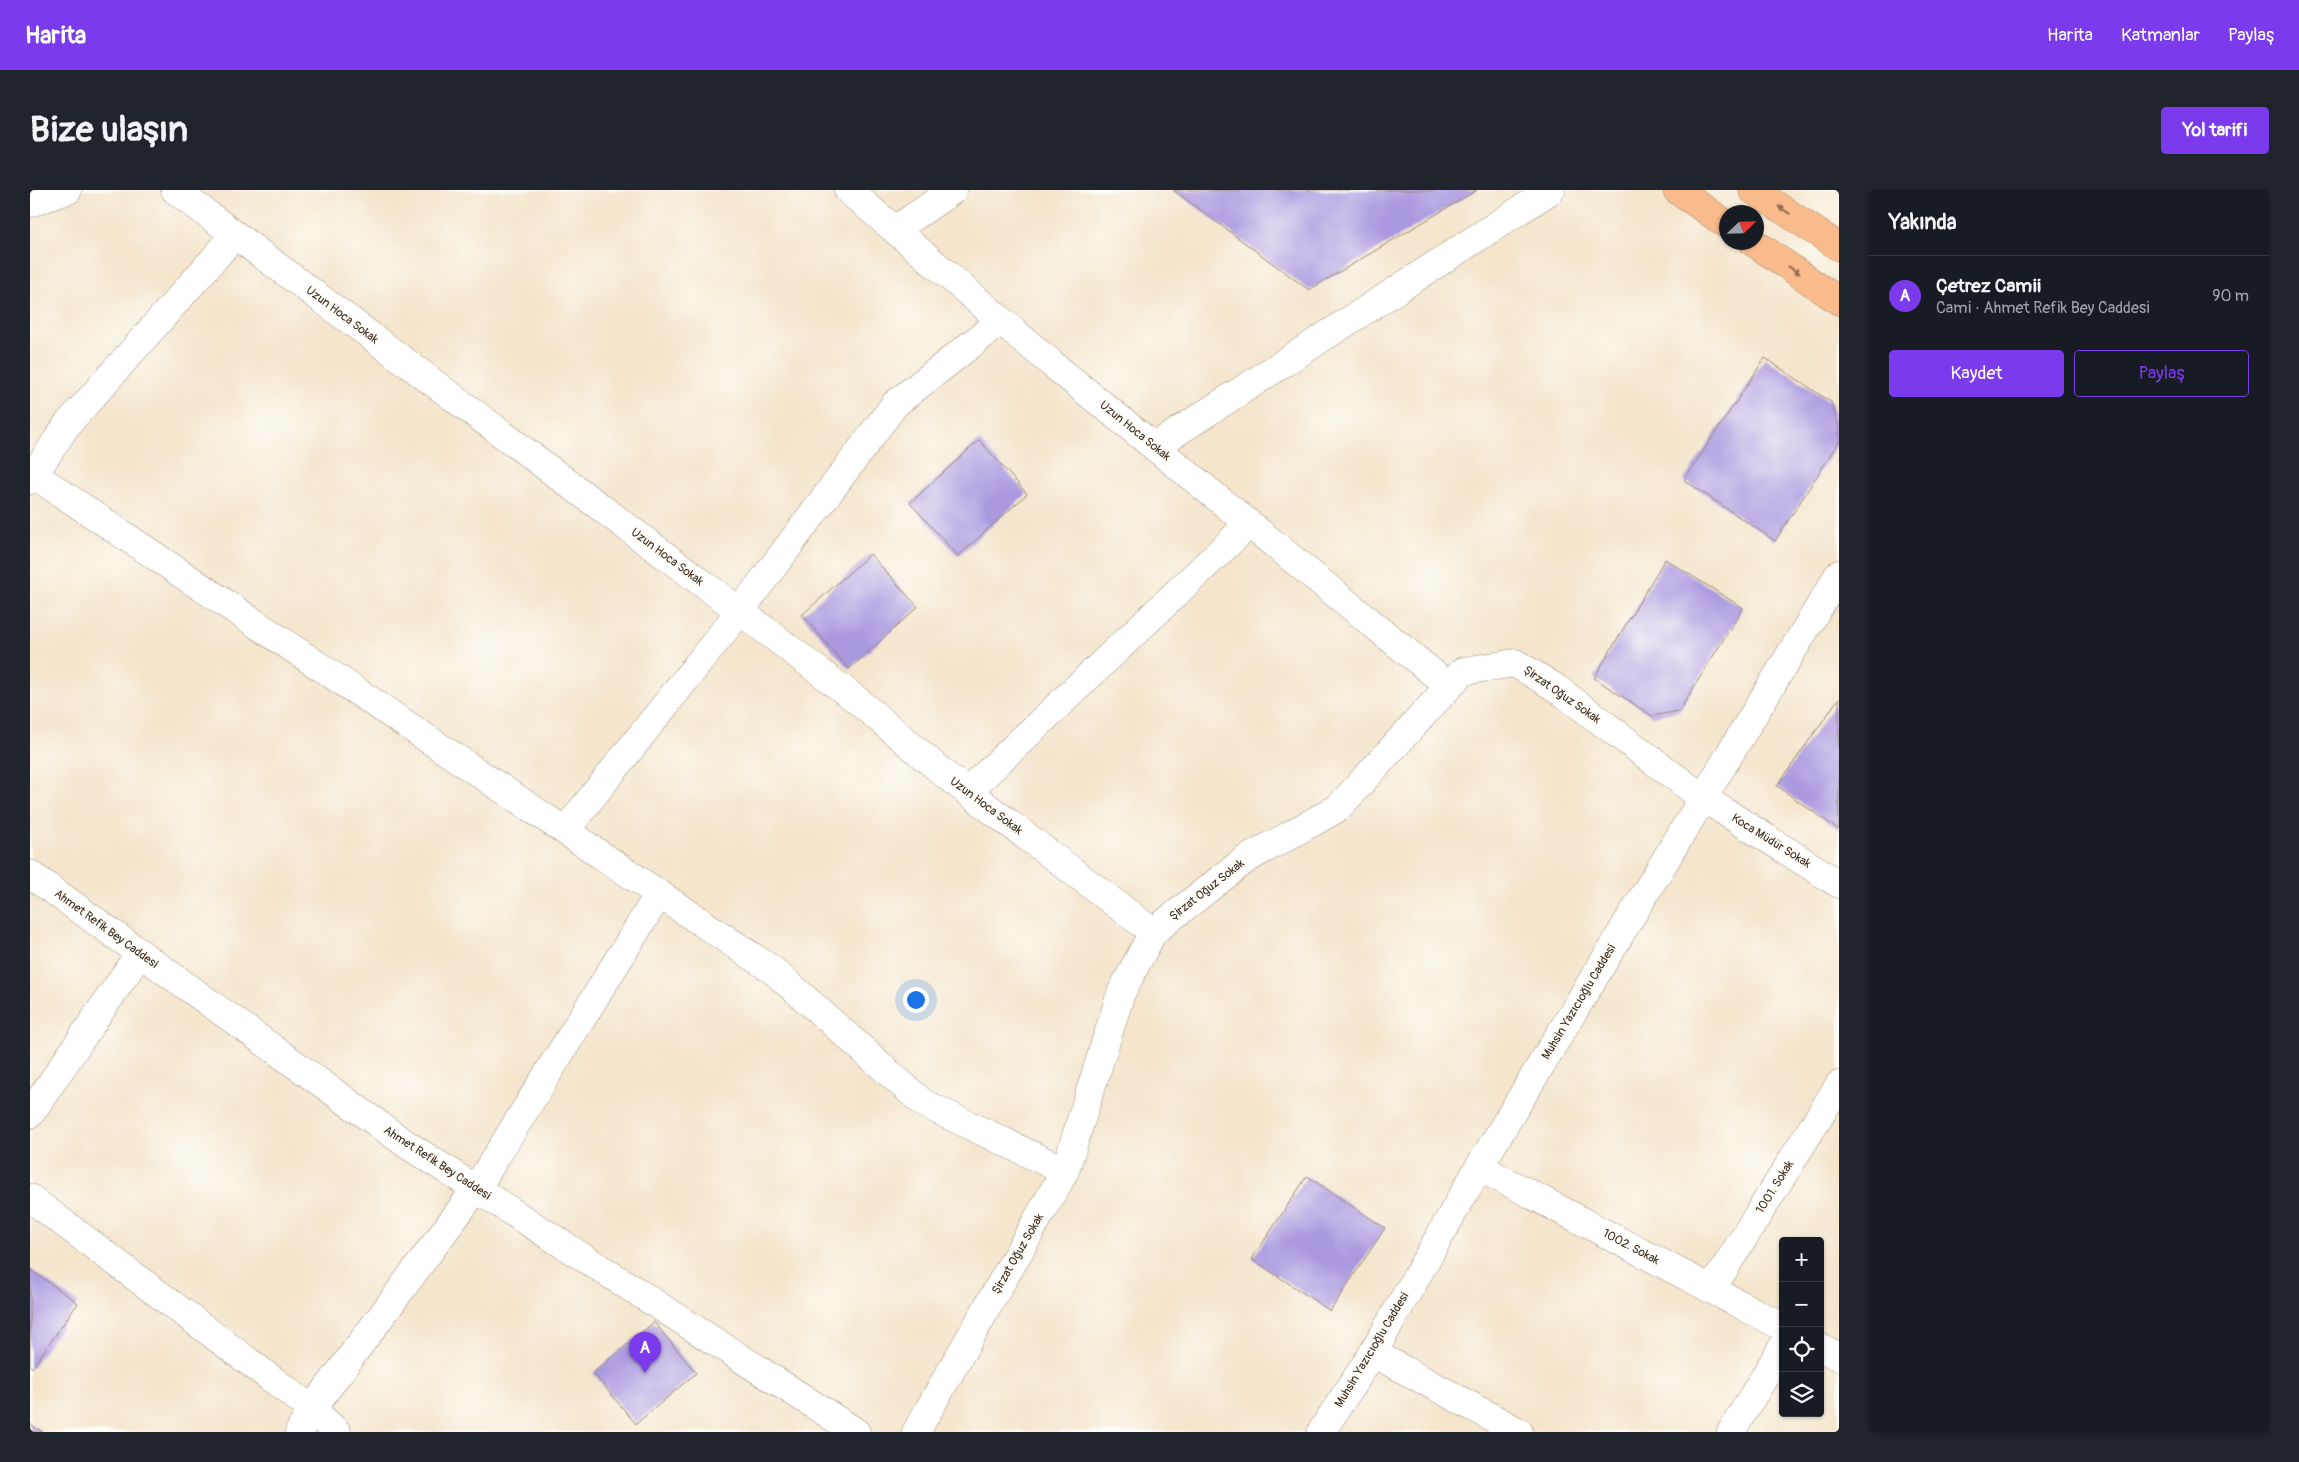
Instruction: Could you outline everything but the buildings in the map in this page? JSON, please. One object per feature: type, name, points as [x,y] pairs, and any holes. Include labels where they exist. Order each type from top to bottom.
[{"type":"main road","points":[[1677,190],[1719,219]]},
{"type":"main road","points":[[1754,190],[1839,247]]},
{"type":"main road","points":[[1764,250],[1839,301]]},
{"type":"street","points":[[30,203],[68,190]]},
{"type":"street","name":"Uzun Hoca Sokak","points":[[175,190],[740,611],[858,701],[968,791],[1153,932]]},
{"type":"street","name":"Uzun Hoca Sokak","points":[[848,190],[1001,321],[1449,686]]},
{"type":"street","points":[[895,230],[953,190]]},
{"type":"street","points":[[1154,447],[1551,190]]},
{"type":"street","points":[[235,235],[66,425],[32,477],[774,971],[923,1103],[1065,1171]]},
{"type":"street","points":[[565,831],[740,611],[895,404],[1001,321]]},
{"type":"street","points":[[968,791],[1249,524]]},
{"type":"street","name":"Muhsin Yazıcıoğlu Caddesi","points":[[1321,1432],[1373,1352],[1479,1167],[1839,574]]},
{"type":"street","name":"Şirzat Oğuz Sokak","points":[[916,1432],[1065,1171],[1121,993],[1153,932],[1245,860],[1338,808],[1463,671],[1515,664],[1556,688],[1703,798]]},
{"type":"street","name":"Koca Müdür Sokak","points":[[1703,798],[1839,884]]},
{"type":"street","name":"Ahmet Refik Bey Caddesi","points":[[30,874],[406,1144],[856,1432]]},
{"type":"street","points":[[299,1432],[312,1409],[476,1189],[659,894]]},
{"type":"street","points":[[30,1114],[140,952]]},
{"type":"street","name":"1001. Sokak","points":[[1711,1290],[1839,1085]]},
{"type":"street","name":"1002. Sokak","points":[[1479,1167],[1779,1325]]},
{"type":"street","points":[[30,1198],[312,1409],[338,1432]]},
{"type":"street","points":[[1824,1349],[1839,1357]]},
{"type":"street","points":[[1373,1352],[1519,1432]]},
{"type":"street","points":[[1731,1432],[1779,1353]]},
{"type":"place","name":"Çetrez Camii","points":[[645,1373]]}]
